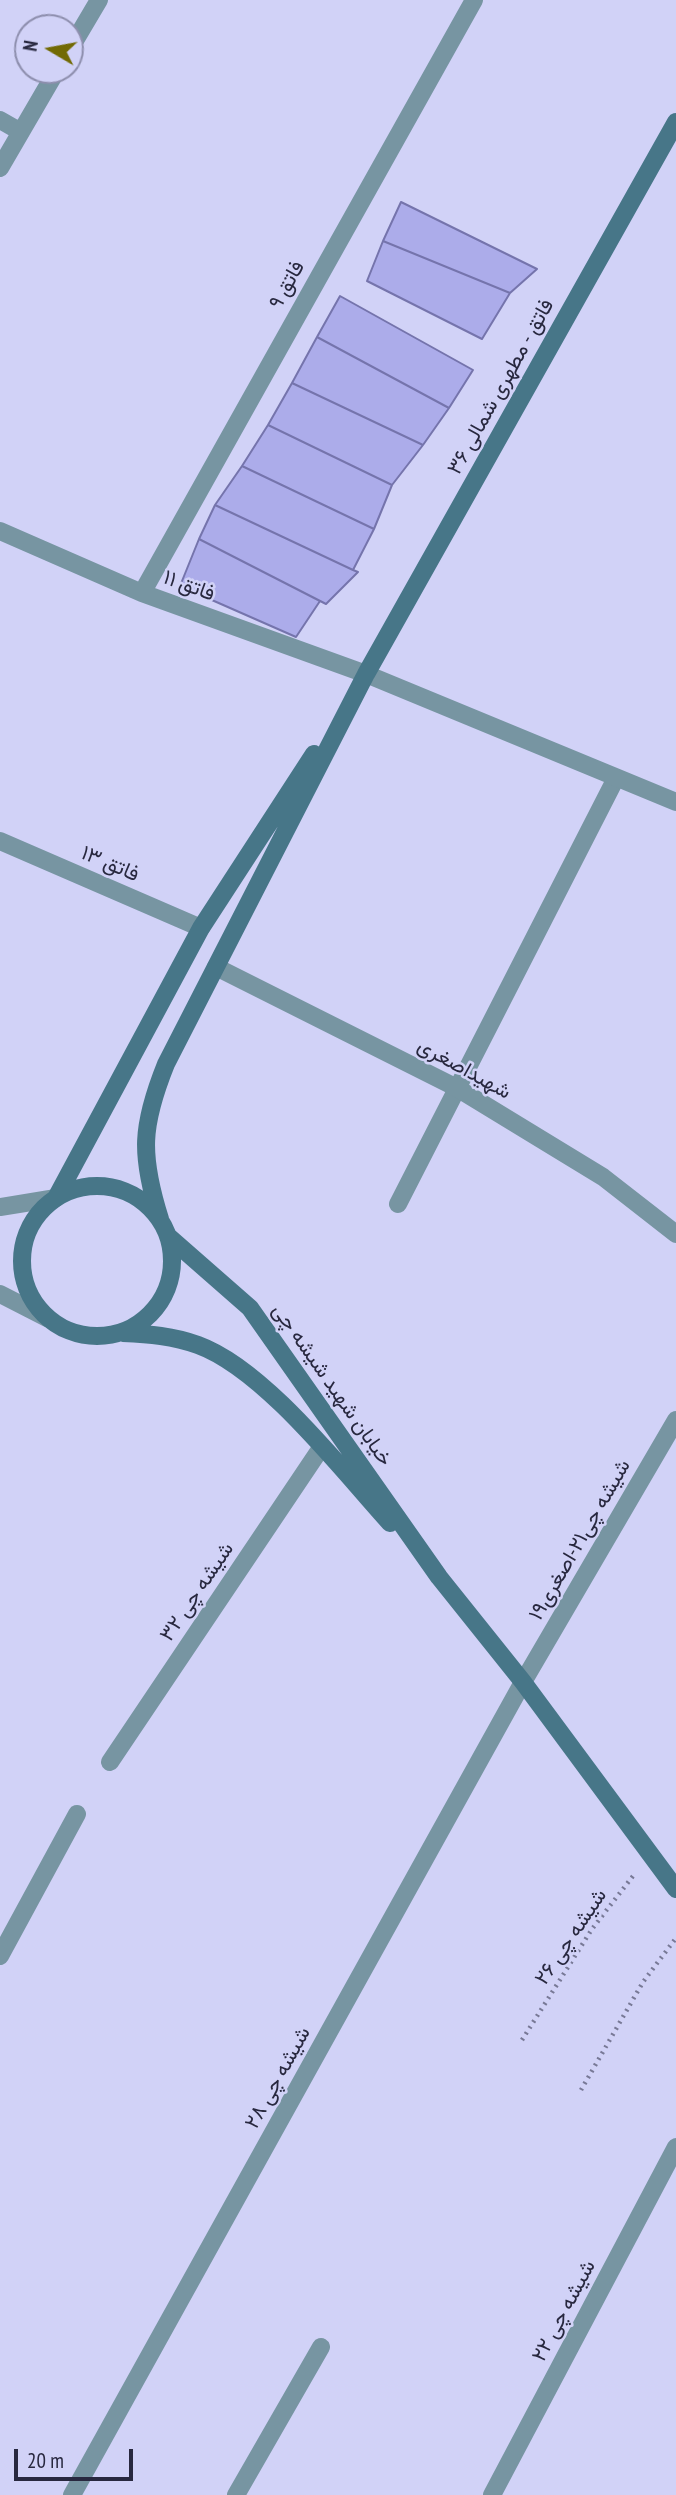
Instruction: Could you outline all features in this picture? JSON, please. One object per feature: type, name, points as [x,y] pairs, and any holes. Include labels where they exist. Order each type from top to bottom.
[{"type":"street","points":[[84,25],[99,0]]},
{"type":"street","name":"فاتق ۹","points":[[142,593],[474,0]]},
{"type":"street","points":[[0,168],[49,84]]},
{"type":"street","points":[[0,120],[21,132]]},
{"type":"street","name":"فاتق - مطهری شمالی ۳۶","points":[[366,674],[676,122]]},
{"type":"street","name":"فاتق ۱۱","points":[[0,531],[142,593],[366,674]]},
{"type":"street","points":[[366,674],[676,802]]},
{"type":"street","points":[[47,1318],[34,1303],[22,1266],[30,1227],[41,1211],[55,1198],[201,928],[366,674]]},
{"type":"street","points":[[0,1294],[82,1335],[102,1337],[122,1332],[147,1318],[165,1295],[173,1256],[169,1237],[160,1219],[149,1183],[145,1145],[149,1107],[166,1064],[366,674]]},
{"type":"street","points":[[398,1203],[617,778]]},
{"type":"street","name":"فاتق ۱۳","points":[[0,841],[201,928]]},
{"type":"street","name":"شهیداصغری","points":[[216,967],[457,1088],[603,1177],[676,1234]]},
{"type":"street","points":[[0,1207],[55,1198],[93,1185],[131,1193],[160,1219]]},
{"type":"street","name":"خیابان شهید شیشه چی","points":[[169,1237],[250,1308],[439,1577],[523,1682],[676,1889]]},
{"type":"street","name":"خیابان شهید شیشه چی","points":[[122,1332],[161,1335],[198,1345],[233,1363],[264,1387],[439,1577]]},
{"type":"street","name":"شیشه چی۲۱-اصغری۱۹","points":[[523,1682],[676,1420]]},
{"type":"street","name":"شیشه چی ۳۲","points":[[110,1762],[321,1448]]},
{"type":"street","name":"شیشه چی ۲۸","points":[[72,2495],[523,1682]]},
{"type":"street","points":[[0,1956],[77,1814]]},
{"type":"street","name":"شیشه چی ۲۲","points":[[492,2495],[676,2147]]},
{"type":"street","points":[[236,2495],[321,2347]]},
{"type":"path","name":"شیشه چی ۲۶","points":[[522,2040],[592,1929],[650,1854]]},
{"type":"path","points":[[581,2090],[643,1982],[676,1938]]},
{"type":"building","points":[[401,202],[537,269],[510,293],[383,241]]},
{"type":"building","points":[[383,241],[510,293],[482,339],[367,281]]},
{"type":"building","points":[[340,296],[473,370],[449,408],[317,337]]},
{"type":"building","points":[[317,337],[449,408],[423,445],[292,383]]},
{"type":"building","points":[[292,383],[423,445],[392,485],[268,425]]},
{"type":"building","points":[[268,425],[392,485],[374,529],[242,466]]},
{"type":"building","points":[[242,466],[374,529],[353,570],[215,505]]},
{"type":"building","points":[[215,505],[358,572],[326,604],[199,539]]},
{"type":"building","points":[[199,539],[320,601],[296,637],[180,586]]}]
